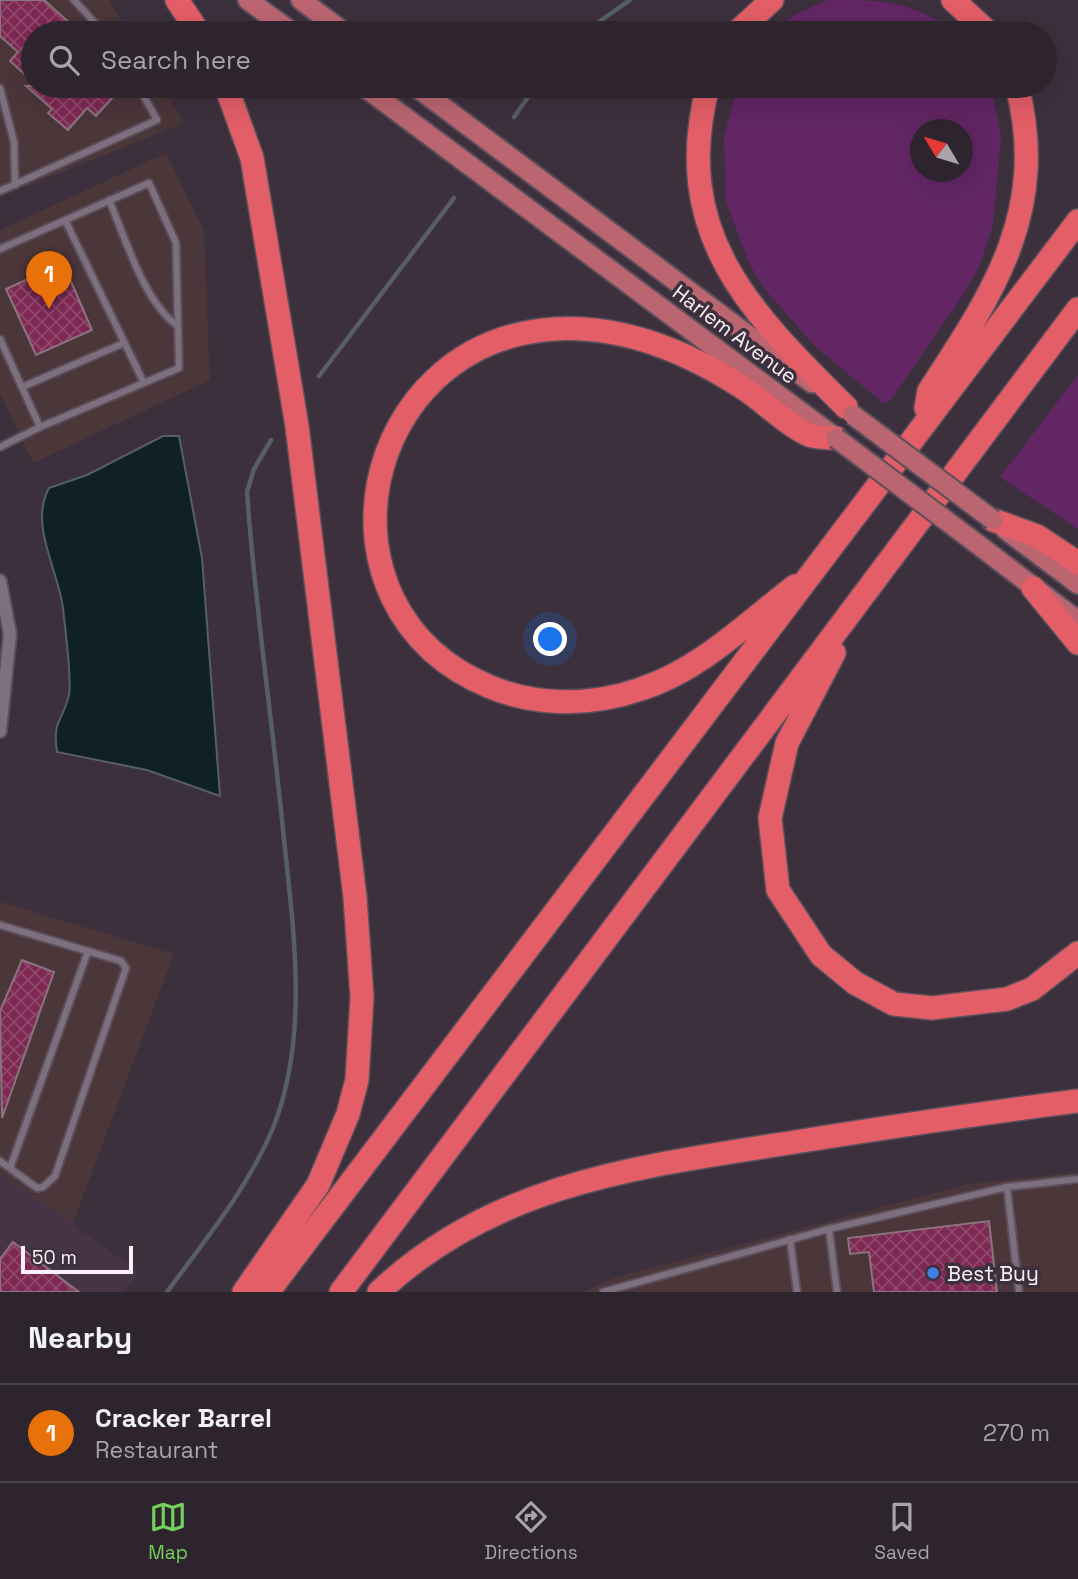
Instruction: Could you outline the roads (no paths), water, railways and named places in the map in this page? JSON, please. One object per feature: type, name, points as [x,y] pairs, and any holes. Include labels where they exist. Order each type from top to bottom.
[{"type":"highway","points":[[177,0],[191,21]]},
{"type":"highway","points":[[749,21],[772,0]]},
{"type":"highway","points":[[953,0],[976,21]]},
{"type":"highway","points":[[230,98],[252,158],[297,426],[355,897],[362,998],[357,1080],[340,1135],[317,1185],[244,1292]]},
{"type":"highway","points":[[705,98],[698,132],[697,171],[704,215],[717,253],[737,288],[762,321],[849,411]]},
{"type":"highway","points":[[923,423],[929,391],[993,290],[1017,226],[1025,178],[1026,140],[1019,98]]},
{"type":"highway","points":[[268,1292],[819,567],[923,423],[1078,221]]},
{"type":"highway","points":[[341,1292],[1078,309]]},
{"type":"highway","points":[[1051,344],[1078,320]]},
{"type":"highway","points":[[819,567],[702,659],[664,680],[618,696],[579,702],[537,701],[499,691],[453,668],[433,652],[401,615],[381,564],[376,540],[375,498],[379,474],[393,435],[412,403],[431,381],[481,347],[541,331],[583,330],[605,333],[638,339],[674,351],[702,363],[746,389],[811,436],[836,438]]},
{"type":"highway","points":[[993,520],[1037,536],[1078,563]]},
{"type":"highway","points":[[1033,589],[1078,643]]},
{"type":"highway","points":[[864,594],[787,743],[770,818],[778,890],[821,955],[855,983],[894,1004],[932,1008],[1007,999],[1032,989],[1078,953]]},
{"type":"highway","points":[[379,1292],[399,1273],[459,1232],[498,1211],[567,1184],[740,1150],[1078,1101]]},
{"type":"main road","points":[[248,0],[277,21]]},
{"type":"main road","points":[[301,0],[329,21]]},
{"type":"main road","name":"Harlem Avenue","points":[[379,98],[1078,621]]},
{"type":"main road","name":"Harlem Avenue","points":[[431,98],[1078,584]]},
{"type":"street","points":[[0,581],[5,634],[0,731]]},
{"type":"lane","points":[[74,0],[93,21]]},
{"type":"lane","points":[[0,88],[13,142],[15,185]]},
{"type":"lane","points":[[0,191],[157,120],[145,98]]},
{"type":"lane","points":[[0,249],[149,183],[176,243],[179,368],[40,427],[0,447]]},
{"type":"lane","points":[[109,200],[150,294],[166,318],[178,326]]},
{"type":"lane","points":[[65,220],[144,383]]},
{"type":"lane","points":[[0,339],[40,427]]},
{"type":"lane","points":[[22,387],[124,343]]},
{"type":"lane","points":[[0,925],[121,961],[126,968],[55,1176],[37,1188],[0,1161]]},
{"type":"lane","points":[[10,1168],[88,951]]},
{"type":"lane","points":[[603,1292],[829,1229],[1007,1188],[1078,1179]]},
{"type":"lane","points":[[1007,1188],[1019,1292]]},
{"type":"lane","points":[[829,1229],[837,1292]]},
{"type":"lane","points":[[790,1239],[797,1292]]},
{"type":"waterway","points":[[600,21],[630,0]]},
{"type":"waterway","points":[[514,117],[527,98]]},
{"type":"waterway","points":[[319,376],[454,198]]},
{"type":"waterway","points":[[167,1292],[225,1213],[263,1150],[284,1094],[291,1058],[296,985],[292,912],[247,492],[254,469],[271,440]]},
{"type":"place","name":"Cracker Barrel","points":[[49,309]]},
{"type":"place","name":"Best Buy","points":[[933,1273]]}]
